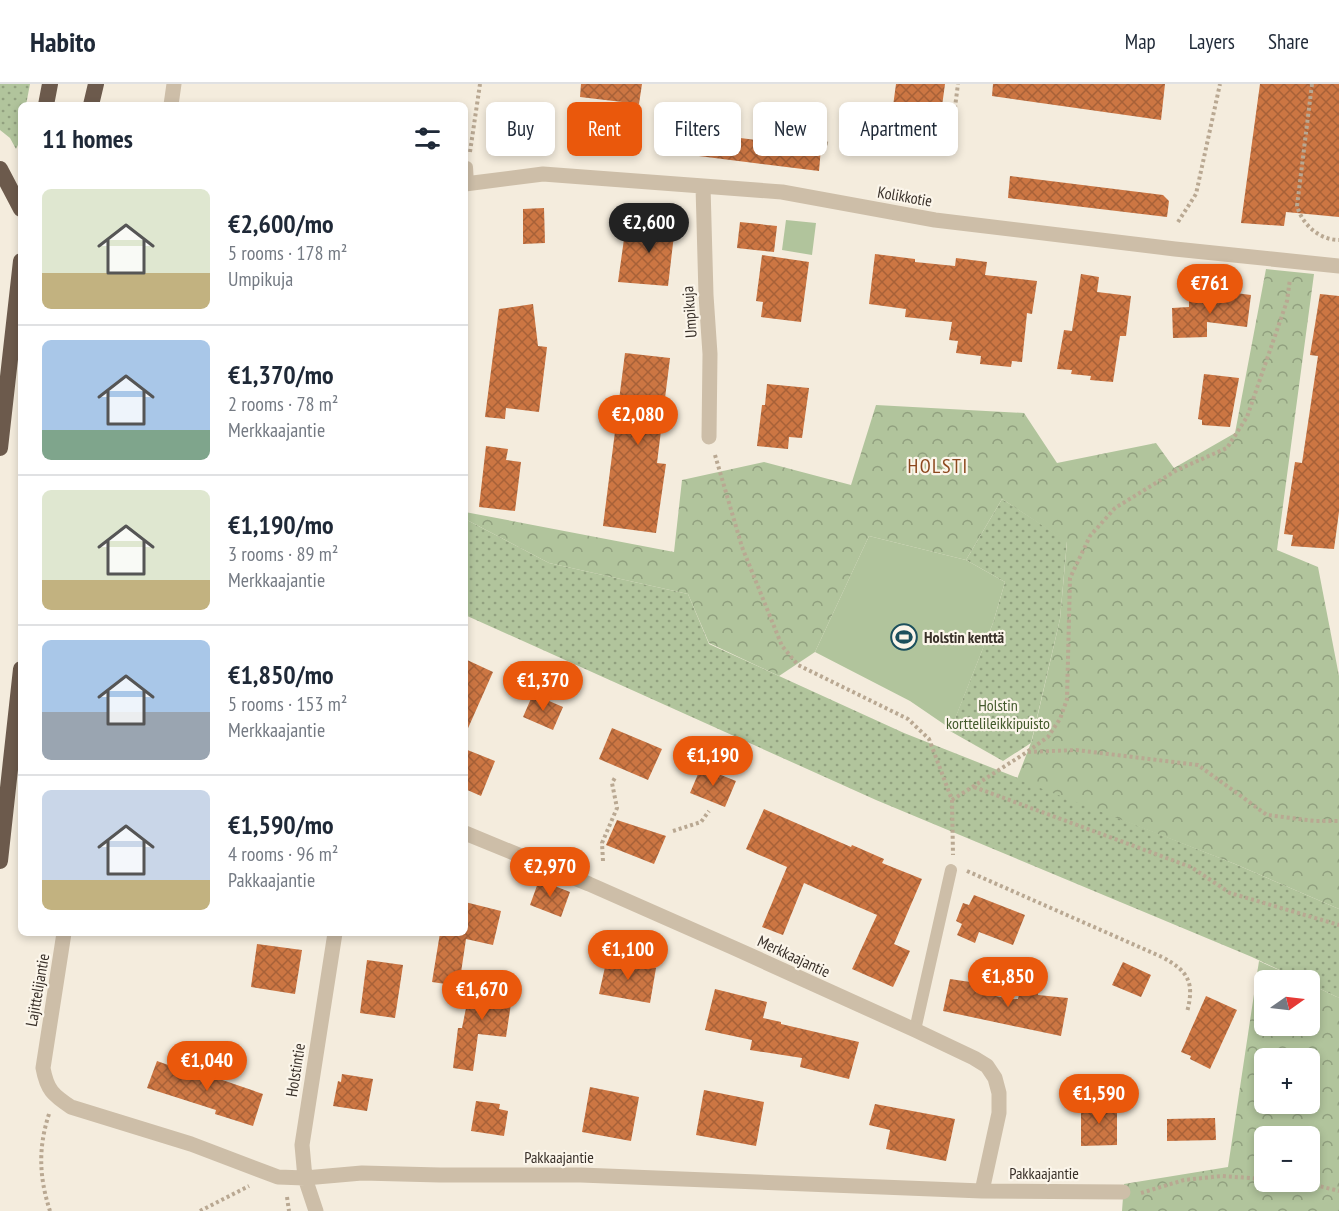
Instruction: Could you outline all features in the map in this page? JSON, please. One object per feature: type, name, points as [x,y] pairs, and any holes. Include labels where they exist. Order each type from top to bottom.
[{"type":"highway","points":[[47,102],[50,84]]},
{"type":"highway","points":[[92,102],[96,84]]},
{"type":"highway","points":[[0,169],[18,203]]},
{"type":"highway","points":[[0,448],[18,288]]},
{"type":"highway","points":[[0,861],[18,696]]},
{"type":"street","points":[[171,102],[174,84]]},
{"type":"street","name":"Kolikkotie","points":[[468,184],[543,174],[782,192],[935,220],[1339,266]]},
{"type":"street","name":"Umpikuja","points":[[704,186],[706,295],[710,354],[709,437]]},
{"type":"street","name":"Merkkaajantie","points":[[468,834],[590,884],[915,1030],[987,1066],[995,1078],[999,1093],[999,1113],[982,1191]]},
{"type":"street","name":"Lajittelijantie","points":[[55,1096],[46,1084],[43,1068],[64,936]]},
{"type":"street","name":"Holstintie","points":[[316,1211],[305,1178],[302,1145],[334,936]]},
{"type":"street","name":"Pakkaajantie","points":[[55,1096],[71,1107],[180,1141],[274,1175],[305,1178],[362,1173],[581,1175],[982,1191],[1123,1191]]},
{"type":"lane","points":[[915,1030],[951,870]]},
{"type":"path","points":[[468,155],[480,84]]},
{"type":"path","points":[[956,102],[958,84]]},
{"type":"path","points":[[1178,222],[1196,194],[1220,84]]},
{"type":"path","points":[[1312,84],[1297,206],[1300,216],[1308,227],[1322,236],[1339,240]]},
{"type":"path","points":[[952,800],[1048,737],[1060,719],[1067,699],[1071,578],[1090,536],[1116,508],[1178,470],[1227,448],[1247,417],[1261,378],[1287,301],[1293,261]]},
{"type":"path","points":[[709,437],[742,548],[782,646],[798,664],[908,719],[929,739],[952,800],[954,828],[951,870],[963,869],[1179,966],[1186,976],[1190,989],[1187,1012]]},
{"type":"path","points":[[1027,752],[1076,750],[1198,765],[1267,816],[1339,821]]},
{"type":"path","points":[[603,861],[602,843],[617,808],[612,783],[616,776]]},
{"type":"path","points":[[973,786],[1191,867],[1230,893],[1339,925]]},
{"type":"path","points":[[673,831],[701,822],[709,811]]},
{"type":"path","points":[[50,1211],[41,1176],[40,1161],[41,1141],[55,1096]]},
{"type":"path","points":[[200,1211],[274,1175]]},
{"type":"path","points":[[1123,1191],[1131,1194],[1145,1192],[1184,1180],[1222,1176],[1254,1178]]},
{"type":"path","points":[[1320,1186],[1339,1191]]},
{"type":"green space","points":[[0,84],[30,84],[27,102],[18,102],[18,146],[16,149],[10,138],[0,130]]},
{"type":"green space","points":[[786,220],[816,223],[812,255],[782,250]]},
{"type":"green space","points":[[1266,269],[1314,274],[1277,550],[1318,567],[1339,676],[1339,909],[1235,864],[1017,779],[1032,740],[1060,619],[1067,542],[1002,499],[966,560],[869,536],[815,652],[779,676],[709,643],[688,594],[549,563],[468,521],[468,513],[674,552],[682,480],[764,462],[851,485],[876,405],[1024,413],[1057,463],[1156,443],[1174,468],[1235,433]]},
{"type":"green space","name":"Holstin korttelileikkipuisto","points":[[1002,499],[1067,541],[1060,619],[1031,743],[1003,761],[950,731],[993,623],[1005,582],[966,560]]},
{"type":"green space","points":[[468,521],[549,563],[688,594],[709,644],[904,733],[1235,864],[1339,909],[1339,998],[1320,989],[1320,970],[1280,970],[876,800],[468,616]]},
{"type":"green space","name":"Holstin kenttä","points":[[869,536],[966,560],[1005,582],[993,623],[951,729],[910,701],[815,652]]},
{"type":"green space","points":[[1259,961],[1279,970],[1258,970]]},
{"type":"green space","points":[[1320,989],[1339,998],[1339,1211],[1122,1211],[1124,1184],[1228,1167],[1254,994],[1254,1036],[1320,1036]]},
{"type":"building","points":[[581,84],[642,84],[639,102],[580,97]]},
{"type":"building","points":[[896,84],[945,84],[943,102],[894,102]]},
{"type":"building","points":[[993,84],[1165,84],[1161,120],[992,96]]},
{"type":"building","points":[[1260,84],[1339,84],[1339,217],[1286,212],[1284,226],[1241,223]]},
{"type":"building","points":[[741,138],[753,140],[753,156],[820,156],[819,171],[699,156],[741,156]]},
{"type":"building","points":[[1010,176],[1163,195],[1169,201],[1167,217],[1008,198]]},
{"type":"building","points":[[544,208],[545,243],[523,244],[523,209]]},
{"type":"building","points":[[647,215],[676,218],[668,286],[618,282],[624,239],[643,241]]},
{"type":"building","points":[[740,222],[777,226],[774,252],[737,248]]},
{"type":"building","points":[[875,254],[915,259],[915,262],[955,266],[956,258],[987,262],[985,275],[1037,281],[1032,314],[1027,313],[1022,362],[1012,361],[1011,367],[980,364],[981,356],[956,353],[958,341],[949,340],[952,322],[905,317],[906,309],[869,304]]},
{"type":"building","points":[[762,255],[809,262],[801,322],[761,317],[763,302],[756,301]]},
{"type":"building","points":[[1081,274],[1099,277],[1097,292],[1131,296],[1126,336],[1120,336],[1113,382],[1090,380],[1091,376],[1071,374],[1072,370],[1057,369],[1064,330],[1072,331]]},
{"type":"building","points":[[1228,292],[1251,295],[1247,327],[1207,322],[1207,337],[1173,338],[1172,308],[1189,307],[1189,298],[1226,301]]},
{"type":"building","points":[[1320,294],[1339,296],[1339,512],[1334,549],[1291,546],[1293,535],[1284,534],[1295,462],[1302,463],[1318,356],[1310,355]]},
{"type":"building","points":[[533,304],[538,346],[547,347],[539,412],[506,408],[505,419],[485,417],[499,309]]},
{"type":"building","points":[[625,353],[670,358],[657,463],[666,464],[656,533],[603,526]]},
{"type":"building","points":[[1204,374],[1239,378],[1230,427],[1202,425],[1202,420],[1198,419]]},
{"type":"building","points":[[767,384],[809,388],[802,438],[789,437],[788,449],[757,446]]},
{"type":"building","points":[[486,446],[508,449],[506,460],[521,462],[515,511],[479,507]]},
{"type":"building","points":[[468,660],[493,672],[468,728]]},
{"type":"building","points":[[533,694],[563,707],[553,730],[523,717]]},
{"type":"building","points":[[612,728],[662,749],[648,780],[599,759]]},
{"type":"building","points":[[468,750],[495,761],[481,796],[468,790]]},
{"type":"building","points":[[701,767],[736,781],[725,807],[690,793]]},
{"type":"building","points":[[764,809],[884,859],[882,863],[922,879],[894,944],[910,951],[893,987],[852,969],[877,915],[804,883],[783,935],[762,927],[787,867],[746,849]]},
{"type":"building","points":[[617,820],[666,836],[654,864],[606,845]]},
{"type":"building","points":[[539,880],[570,892],[561,917],[530,905]]},
{"type":"building","points":[[974,895],[1025,915],[1013,945],[979,932],[975,943],[957,935],[962,924],[956,921],[963,903],[969,905]]},
{"type":"building","points":[[468,903],[501,911],[493,945],[466,939],[459,986],[432,982],[440,936],[468,936]]},
{"type":"building","points":[[257,944],[302,950],[295,994],[251,987]]},
{"type":"building","points":[[607,958],[656,968],[650,1003],[599,994]]},
{"type":"building","points":[[367,960],[403,965],[395,1018],[360,1013]]},
{"type":"building","points":[[1123,962],[1151,975],[1141,997],[1112,985]]},
{"type":"building","points":[[950,979],[977,983],[975,992],[1011,999],[1018,999],[1020,990],[1038,993],[1038,995],[1068,998],[1061,1036],[943,1011]]},
{"type":"building","points":[[471,983],[513,990],[506,1037],[478,1034],[473,1071],[453,1068],[458,1028],[462,1028]]},
{"type":"building","points":[[715,989],[767,1002],[763,1018],[859,1042],[849,1079],[800,1067],[802,1058],[750,1050],[752,1040],[705,1030]]},
{"type":"building","points":[[1206,996],[1237,1010],[1210,1069],[1181,1052]]},
{"type":"building","points":[[157,1061],[174,1067],[176,1062],[263,1094],[253,1126],[215,1114],[216,1110],[147,1088]]},
{"type":"building","points":[[342,1074],[373,1079],[367,1111],[333,1106],[338,1081],[341,1082]]},
{"type":"building","points":[[590,1087],[639,1097],[631,1141],[582,1132]]},
{"type":"building","points":[[704,1090],[764,1102],[756,1146],[696,1135]]},
{"type":"building","points":[[476,1101],[500,1104],[499,1109],[508,1111],[504,1136],[471,1131]]},
{"type":"building","points":[[875,1104],[955,1119],[946,1161],[886,1149],[890,1130],[869,1125]]},
{"type":"building","points":[[1117,1104],[1117,1145],[1081,1146],[1081,1105]]},
{"type":"building","points":[[1215,1118],[1216,1140],[1167,1141],[1167,1119]]},
{"type":"place","name":"Holstin kenttä","points":[[904,637]]},
{"type":"district","name":"HOLSTI","points":[[938,466]]}]
